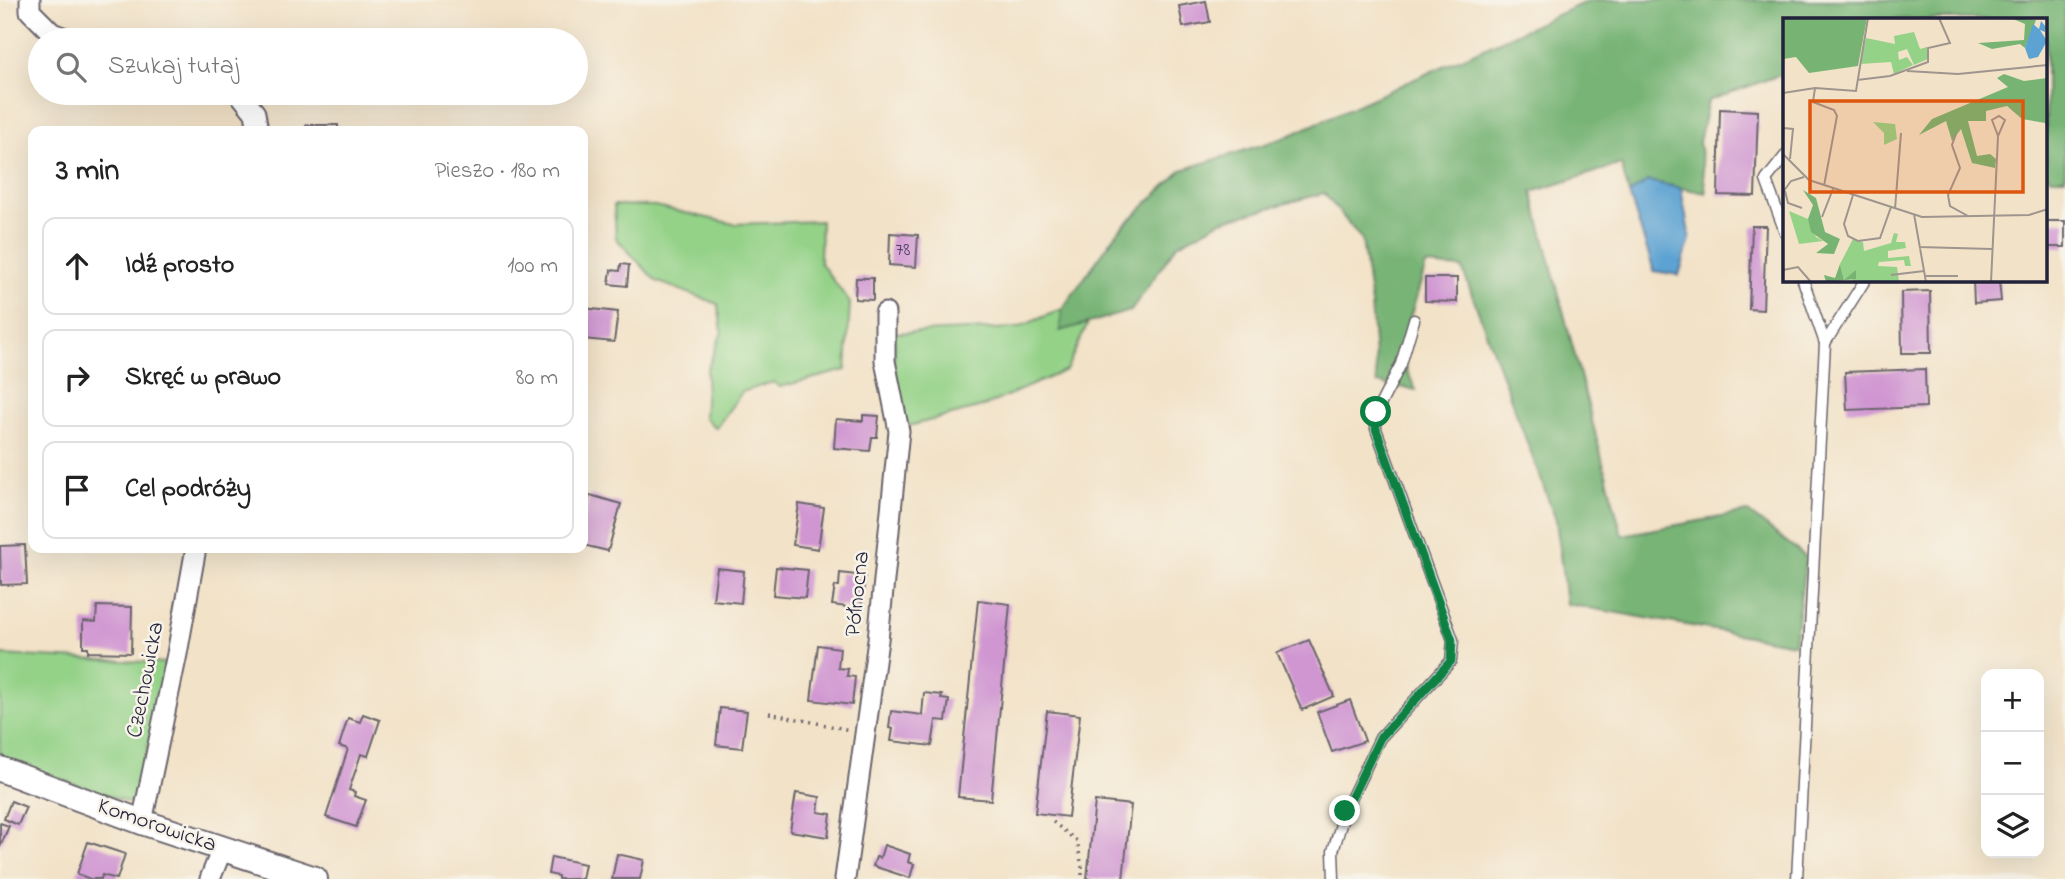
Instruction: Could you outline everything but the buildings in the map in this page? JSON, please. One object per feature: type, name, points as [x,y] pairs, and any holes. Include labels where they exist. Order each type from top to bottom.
[{"type":"street","points":[[30,0],[30,11],[47,28]]},
{"type":"street","points":[[249,105],[255,113],[257,126]]},
{"type":"street","name":"Północna","points":[[845,879],[878,640],[899,431],[885,361],[885,313]]},
{"type":"street","name":"Czechowicka","points":[[142,822],[195,553]]},
{"type":"street","name":"Komorowicka","points":[[0,769],[142,822],[315,879]]},
{"type":"street","points":[[210,879],[222,849]]},
{"type":"lane","points":[[1783,159],[1766,180],[1783,227]]},
{"type":"lane","points":[[1797,879],[1825,343],[1803,282]]},
{"type":"lane","points":[[1825,343],[1864,282]]},
{"type":"lane","points":[[1334,879],[1333,851],[1345,811],[1380,738],[1451,661],[1453,651],[1452,640],[1376,429],[1376,412],[1401,364],[1414,320]]},
{"type":"path","points":[[769,713],[865,733]]},
{"type":"path","points":[[1053,822],[1077,841],[1082,879]]},
{"type":"green space","points":[[1590,0],[2065,0],[2065,178],[2051,178],[2048,174],[2048,18],[1783,18],[1783,74],[1708,101],[1699,142],[1706,193],[1648,181],[1629,194],[1621,164],[1532,192],[1622,535],[1748,512],[1806,557],[1794,644],[1566,604],[1556,520],[1462,268],[1426,265],[1399,354],[1416,390],[1377,383],[1371,304],[1362,240],[1324,193],[1221,221],[1177,245],[1131,311],[1060,331],[1062,309],[1119,230],[1182,170],[1284,138]]},
{"type":"green space","points":[[614,205],[655,206],[734,224],[821,221],[820,262],[850,303],[846,370],[780,387],[773,382],[742,392],[716,428],[704,418],[707,370],[722,332],[718,304],[656,281],[616,238]]},
{"type":"green space","points":[[1062,309],[1060,330],[1088,323],[1066,370],[982,407],[905,427],[894,363],[895,333],[1017,328]]},
{"type":"green space","points":[[0,655],[165,663],[136,805],[21,766],[0,756]]},
{"type":"water","points":[[1648,181],[1681,188],[1690,239],[1679,275],[1654,271],[1629,194]]},
{"type":"route","points":[[1345,811],[1380,738],[1451,661],[1453,651],[1452,640],[1376,429],[1376,412]]}]
